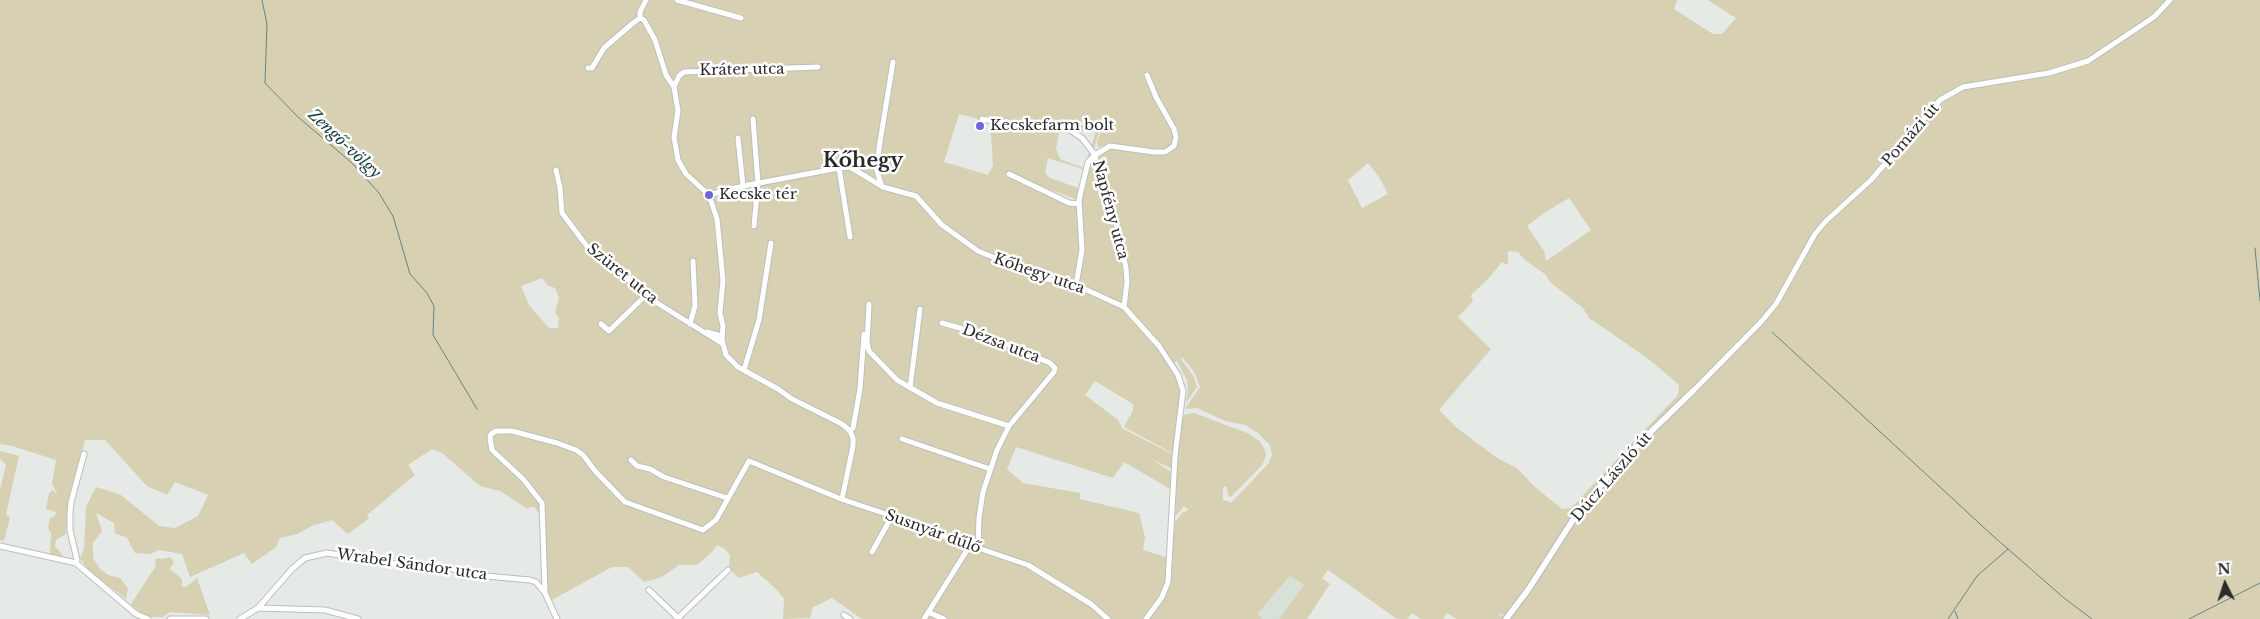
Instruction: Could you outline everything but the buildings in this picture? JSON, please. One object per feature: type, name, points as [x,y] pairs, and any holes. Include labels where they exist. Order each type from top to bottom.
[{"type":"street","points":[[646,0],[640,12],[640,18],[650,28],[666,75],[674,88],[678,111],[674,137],[675,152],[686,174],[709,195]]},
{"type":"street","points":[[677,0],[741,18]]},
{"type":"street","name":"Pomázi út","points":[[1693,391],[1761,322],[1776,304],[1815,234],[1837,209],[1871,180],[1940,100],[1962,87],[2049,73],[2088,61],[2154,17],[2170,0]]},
{"type":"street","points":[[588,68],[592,68],[604,48],[640,18]]},
{"type":"street","points":[[883,187],[877,171],[893,62]]},
{"type":"street","name":"Kráter utca","points":[[674,88],[679,76],[684,72],[818,67]]},
{"type":"street","name":"Napfény utca","points":[[1124,307],[1127,282],[1126,268],[1114,212],[1100,180],[1095,154],[1110,146],[1165,152],[1174,146],[1176,137],[1174,129],[1156,97],[1147,75]]},
{"type":"street","points":[[753,119],[758,183],[754,226]]},
{"type":"street","points":[[982,119],[1018,126],[1067,128],[1082,138],[1095,154],[1088,162],[1079,204],[1082,250],[1076,286]]},
{"type":"street","points":[[738,138],[743,186]]},
{"type":"street","name":"Kőhegy utca","points":[[709,195],[758,183],[850,167],[883,187],[916,196],[942,225],[978,251],[1046,279],[1076,286],[1124,307],[1159,346],[1178,375],[1183,391],[1175,456],[1168,582],[1162,597],[1146,619]]},
{"type":"street","points":[[838,168],[850,237]]},
{"type":"street","name":"Szüret utca","points":[[556,170],[562,213],[592,253],[617,267],[646,295],[690,324],[723,342]]},
{"type":"street","points":[[1009,174],[1065,201],[1079,204]]},
{"type":"street","name":"Szüret utca","points":[[709,195],[717,219],[722,272],[720,313],[723,326],[723,342],[729,359],[792,399],[842,424],[850,431]]},
{"type":"street","points":[[744,370],[758,320],[771,243]]},
{"type":"street","points":[[690,324],[695,306],[693,261]]},
{"type":"street","points":[[601,324],[609,331],[646,295]]},
{"type":"street","points":[[842,499],[853,446],[853,438],[850,431],[856,418],[870,304]]},
{"type":"street","points":[[910,388],[920,309]]},
{"type":"street","name":"Dézsa utca","points":[[942,323],[985,335],[1054,367],[1054,372],[1009,426]]},
{"type":"street","points":[[864,334],[869,351],[897,380],[937,403],[1009,426],[990,469],[979,518],[978,548]]},
{"type":"street","name":"Dúcz László út","points":[[1506,619],[1528,590],[1573,520],[1601,485],[1693,391]]},
{"type":"street","points":[[557,619],[544,593],[542,504],[523,479],[492,450],[490,441],[492,433],[512,430],[576,450],[583,455],[596,472],[625,502],[699,529],[707,529],[712,525],[727,498],[664,477],[650,469],[636,465],[631,460]]},
{"type":"street","points":[[902,439],[990,469]]},
{"type":"street","points":[[76,563],[70,530],[70,513],[71,502],[84,454]]},
{"type":"street","name":"Susnyár dűlő","points":[[727,498],[749,461],[969,548],[978,548],[1028,565],[1090,604],[1108,619]]},
{"type":"street","points":[[872,552],[892,516]]},
{"type":"street","points":[[0,546],[76,563],[136,614],[148,619]]},
{"type":"street","points":[[924,619],[969,548]]},
{"type":"street","name":"Wrabel Sándor utca","points":[[240,619],[258,608],[292,569],[305,558],[327,553],[415,567],[451,568],[464,574],[521,577],[536,582],[544,593]]},
{"type":"street","points":[[649,590],[678,619],[728,570]]},
{"type":"street","points":[[258,608],[320,610],[358,619]]},
{"type":"street","points":[[928,612],[944,619]]},
{"type":"street","points":[[844,615],[850,619]]},
{"type":"street","points":[[170,619],[206,619]]},
{"type":"shaded area","points":[[0,0],[1677,0],[1674,9],[1713,34],[1722,34],[1736,18],[1708,0],[2260,0],[2260,619],[1510,619],[1518,609],[1559,538],[1505,616],[1497,612],[1503,619],[1457,619],[1447,613],[1443,619],[1421,619],[1412,613],[1407,619],[1397,619],[1328,570],[1322,578],[1330,584],[1307,619],[1279,619],[1304,585],[1290,576],[1257,614],[1263,619],[862,619],[832,598],[813,607],[810,618],[783,619],[784,599],[776,589],[757,572],[739,578],[729,569],[730,555],[725,549],[717,545],[697,565],[679,565],[662,577],[644,582],[628,567],[612,567],[550,601],[545,593],[542,517],[534,507],[526,508],[500,491],[480,486],[442,453],[432,449],[408,465],[415,475],[367,515],[369,518],[348,534],[332,520],[312,526],[297,534],[280,538],[276,547],[252,564],[244,553],[190,577],[182,554],[159,550],[150,554],[135,553],[127,538],[115,533],[114,523],[96,513],[102,531],[93,543],[93,558],[100,569],[108,575],[120,578],[128,588],[126,599],[88,570],[80,558],[84,549],[86,507],[96,487],[121,495],[159,526],[175,528],[198,516],[208,495],[175,482],[167,495],[147,486],[105,440],[85,440],[70,497],[66,534],[56,540],[55,546],[64,557],[56,556],[50,554],[51,533],[48,528],[50,518],[55,516],[56,512],[46,509],[49,493],[53,490],[58,496],[52,483],[56,460],[0,444]],"holes":[[[959,114],[982,120],[984,116],[989,116],[1014,121],[1043,123],[1089,121],[1098,123],[1102,129],[1113,127],[1113,130],[1101,132],[1097,142],[1098,147],[1110,144],[1095,151],[1082,199],[1082,207],[1006,172],[1077,200],[1081,189],[1050,178],[1045,173],[1048,158],[1086,170],[1100,131],[1097,125],[1046,125],[990,121],[993,165],[988,175],[944,162]],[[1096,131],[1084,168],[1060,159],[1056,149],[1059,133]],[[1368,163],[1379,177],[1388,194],[1362,208],[1348,180]],[[1569,198],[1591,230],[1546,261],[1544,251],[1527,226]],[[1508,251],[1518,252],[1525,260],[1546,275],[1550,282],[1583,308],[1589,318],[1646,357],[1679,386],[1677,396],[1571,508],[1562,509],[1535,487],[1517,468],[1497,458],[1457,428],[1439,410],[1491,349],[1458,317],[1473,301],[1471,295],[1502,262],[1508,265]],[[542,278],[547,285],[555,288],[559,298],[555,313],[559,318],[558,328],[549,328],[529,305],[521,286]],[[1182,357],[1194,372],[1200,387],[1186,409],[1197,408],[1225,421],[1245,425],[1258,433],[1270,445],[1272,455],[1269,463],[1234,500],[1230,503],[1223,500],[1223,487],[1226,486],[1229,497],[1232,496],[1262,465],[1266,456],[1265,450],[1260,442],[1250,434],[1194,413],[1184,415],[1177,461],[1175,517],[1184,506],[1189,510],[1182,513],[1175,522],[1169,590],[1161,596],[1167,582],[1169,558],[1143,550],[1145,537],[1139,513],[1080,499],[1080,493],[1023,483],[1007,469],[1016,447],[1113,478],[1124,462],[1172,490],[1171,472],[1153,460],[1171,468],[1174,455],[1122,428],[1118,420],[1085,395],[1095,381],[1133,404],[1133,410],[1124,427],[1174,454],[1182,398],[1173,364],[1177,361],[1187,380],[1186,403],[1197,387],[1194,377],[1181,359]]]},
{"type":"shaded area","points":[[0,451],[19,456],[6,514],[10,518],[4,541],[0,540],[0,490],[6,465],[0,459]]},
{"type":"shaded area","points":[[170,557],[174,562],[170,569],[182,579],[182,587],[186,587],[197,578],[210,615],[170,612],[163,617],[150,617],[139,612],[131,604],[156,566],[155,560]]},
{"type":"shaded area","points":[[1290,576],[1304,585],[1279,619],[1263,619],[1257,614]]},
{"type":"waterway","name":"Zengő-völgy","points":[[262,0],[267,24],[265,83],[298,117],[352,163],[379,193],[393,216],[410,274],[427,293],[434,306],[433,335],[477,409]]},
{"type":"waterway","points":[[2255,248],[2260,301]]},
{"type":"waterway","points":[[1772,332],[1992,535],[2064,598],[2092,619]]},
{"type":"waterway","points":[[1948,619],[1977,576],[2008,549]]},
{"type":"waterway","points":[[2189,619],[2260,583]]},
{"type":"waterway","points":[[1955,611],[1958,619]]},
{"type":"place","name":"Kecskefarm bolt","points":[[980,126]]},
{"type":"place","name":"Kecske tér","points":[[709,195]]},
{"type":"district","name":"Kőhegy","points":[[863,161]]}]
